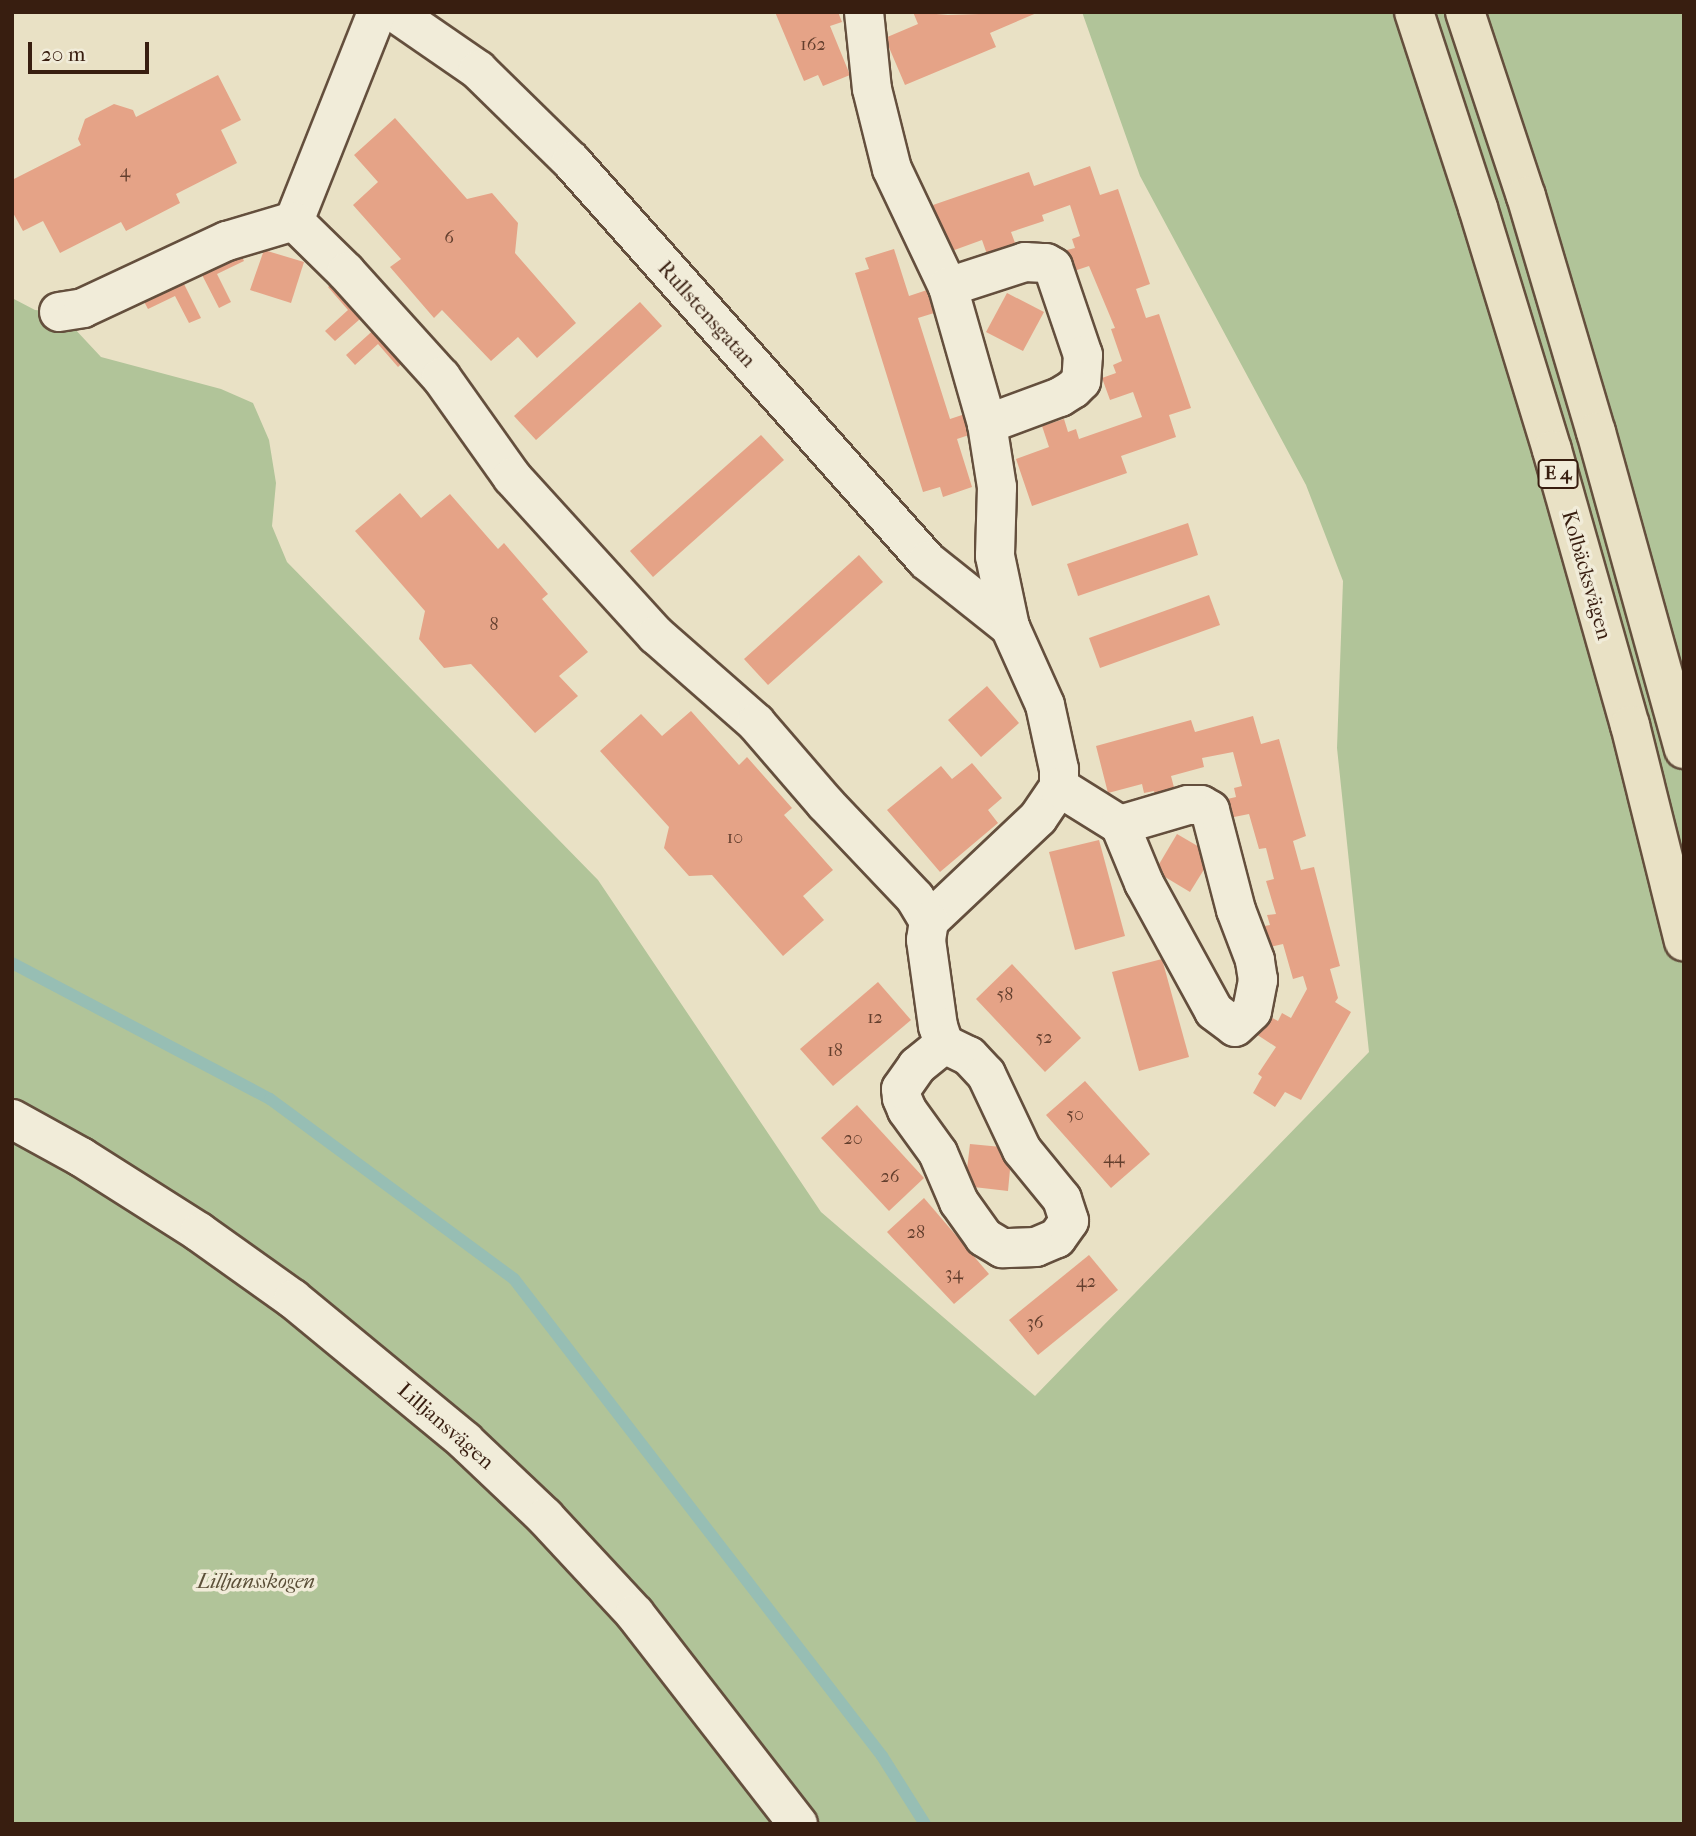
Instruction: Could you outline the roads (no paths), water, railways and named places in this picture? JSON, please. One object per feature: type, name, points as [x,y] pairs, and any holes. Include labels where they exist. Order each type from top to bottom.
[{"type":"highway","name":"Kolbäcksvägen","points":[[1414,12],[1478,208],[1552,450],[1630,725],[1684,941]]},
{"type":"highway","name":"E 4","points":[[1465,12],[1527,196],[1684,749]]},
{"type":"street","points":[[294,221],[377,12]]},
{"type":"street","name":"Rullstensgatan","points":[[394,12],[478,70],[571,161],[927,561],[1010,626]]},
{"type":"street","points":[[864,12],[872,89],[892,169],[948,287],[987,424],[997,487],[995,556],[1010,626],[1045,705],[1059,769],[1059,787],[1038,818],[929,921],[926,940],[944,1044]]},
{"type":"street","points":[[60,312],[83,308],[227,241],[294,221]]},
{"type":"street","points":[[294,221],[346,272],[441,377],[512,477],[656,635],[756,723],[825,803],[915,898],[929,921]]},
{"type":"street","points":[[948,287],[1025,262],[1046,263],[1053,267],[1083,355],[1081,381],[1073,389],[1060,397],[987,424]]},
{"type":"street","points":[[1059,787],[1120,825],[1144,883],[1214,1011],[1235,1027],[1244,1022],[1252,1011],[1256,996],[1255,960],[1236,910],[1210,810],[1200,805],[1188,805],[1120,825]]},
{"type":"street","points":[[944,1044],[957,1048],[986,1074],[1022,1150],[1062,1199],[1069,1221],[1057,1238],[1024,1250],[1002,1248],[976,1228],[959,1202],[938,1153],[907,1111],[901,1089],[917,1066],[944,1044]]},
{"type":"street","name":"Lilljansvägen","points":[[12,1119],[80,1157],[199,1232],[283,1291],[465,1441],[545,1517],[635,1614],[799,1824]]},
{"type":"waterway","points":[[12,963],[270,1099],[514,1279],[882,1756],[925,1824]]},
{"type":"park label","name":"Lilljansskogen","points":[[256,1581]]}]
